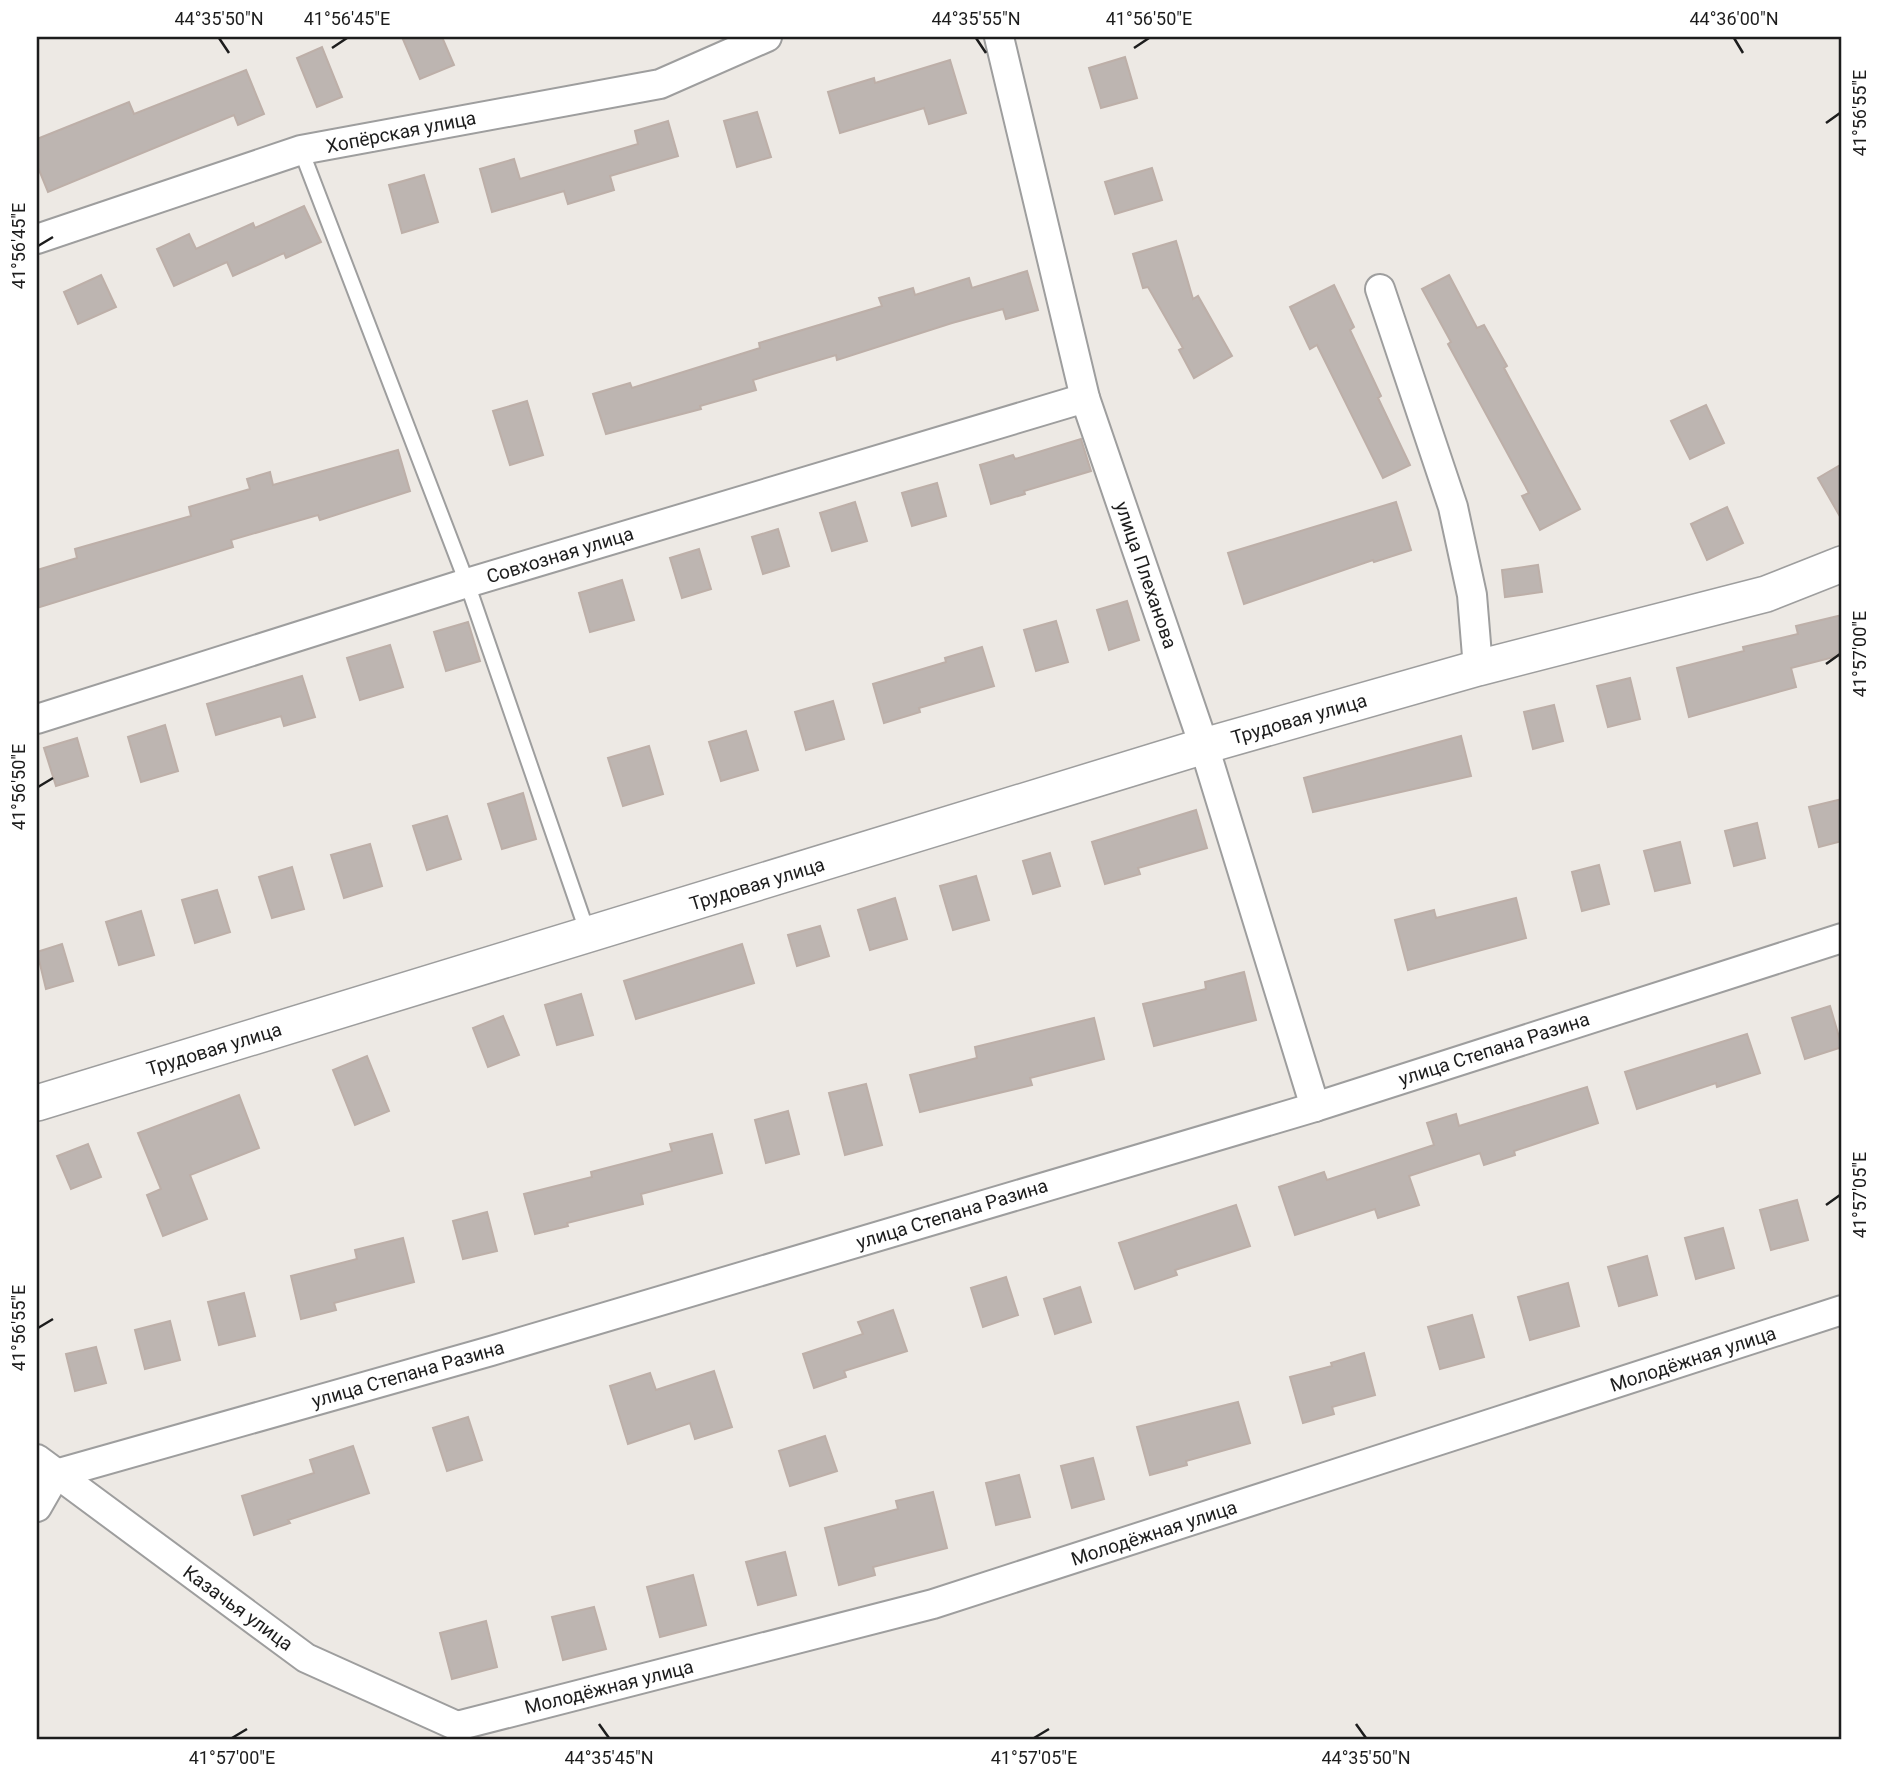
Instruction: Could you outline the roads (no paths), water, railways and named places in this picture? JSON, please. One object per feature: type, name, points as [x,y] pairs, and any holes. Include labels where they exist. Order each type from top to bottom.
[{"type":"street","name":"Хопёрская улица","points":[[37,239],[301,150],[660,84],[709,49],[767,37]]},
{"type":"street","name":"улица Плеханова","points":[[999,37],[1085,398],[1204,746],[1315,1107]]},
{"type":"street","points":[[1380,289],[1453,507],[1472,595],[1478,668]]},
{"type":"street","name":"Совхозная улица","points":[[37,719],[467,583],[1085,398]]},
{"type":"street","name":"Трудовая улица","points":[[37,1103],[1204,746],[1478,668],[1766,594],[1842,564]]},
{"type":"street","name":"улица Степана Разина","points":[[46,1467],[491,1351],[1315,1107],[1842,938]]},
{"type":"street","name":"Молодёжная улица","points":[[457,1726],[933,1604],[1842,1311]]},
{"type":"street","points":[[37,1507],[46,1467]]},
{"type":"street","name":"Казачья улица","points":[[46,1467],[306,1658],[457,1726]]},
{"type":"lane","points":[[301,150],[467,583],[589,935]]}]
